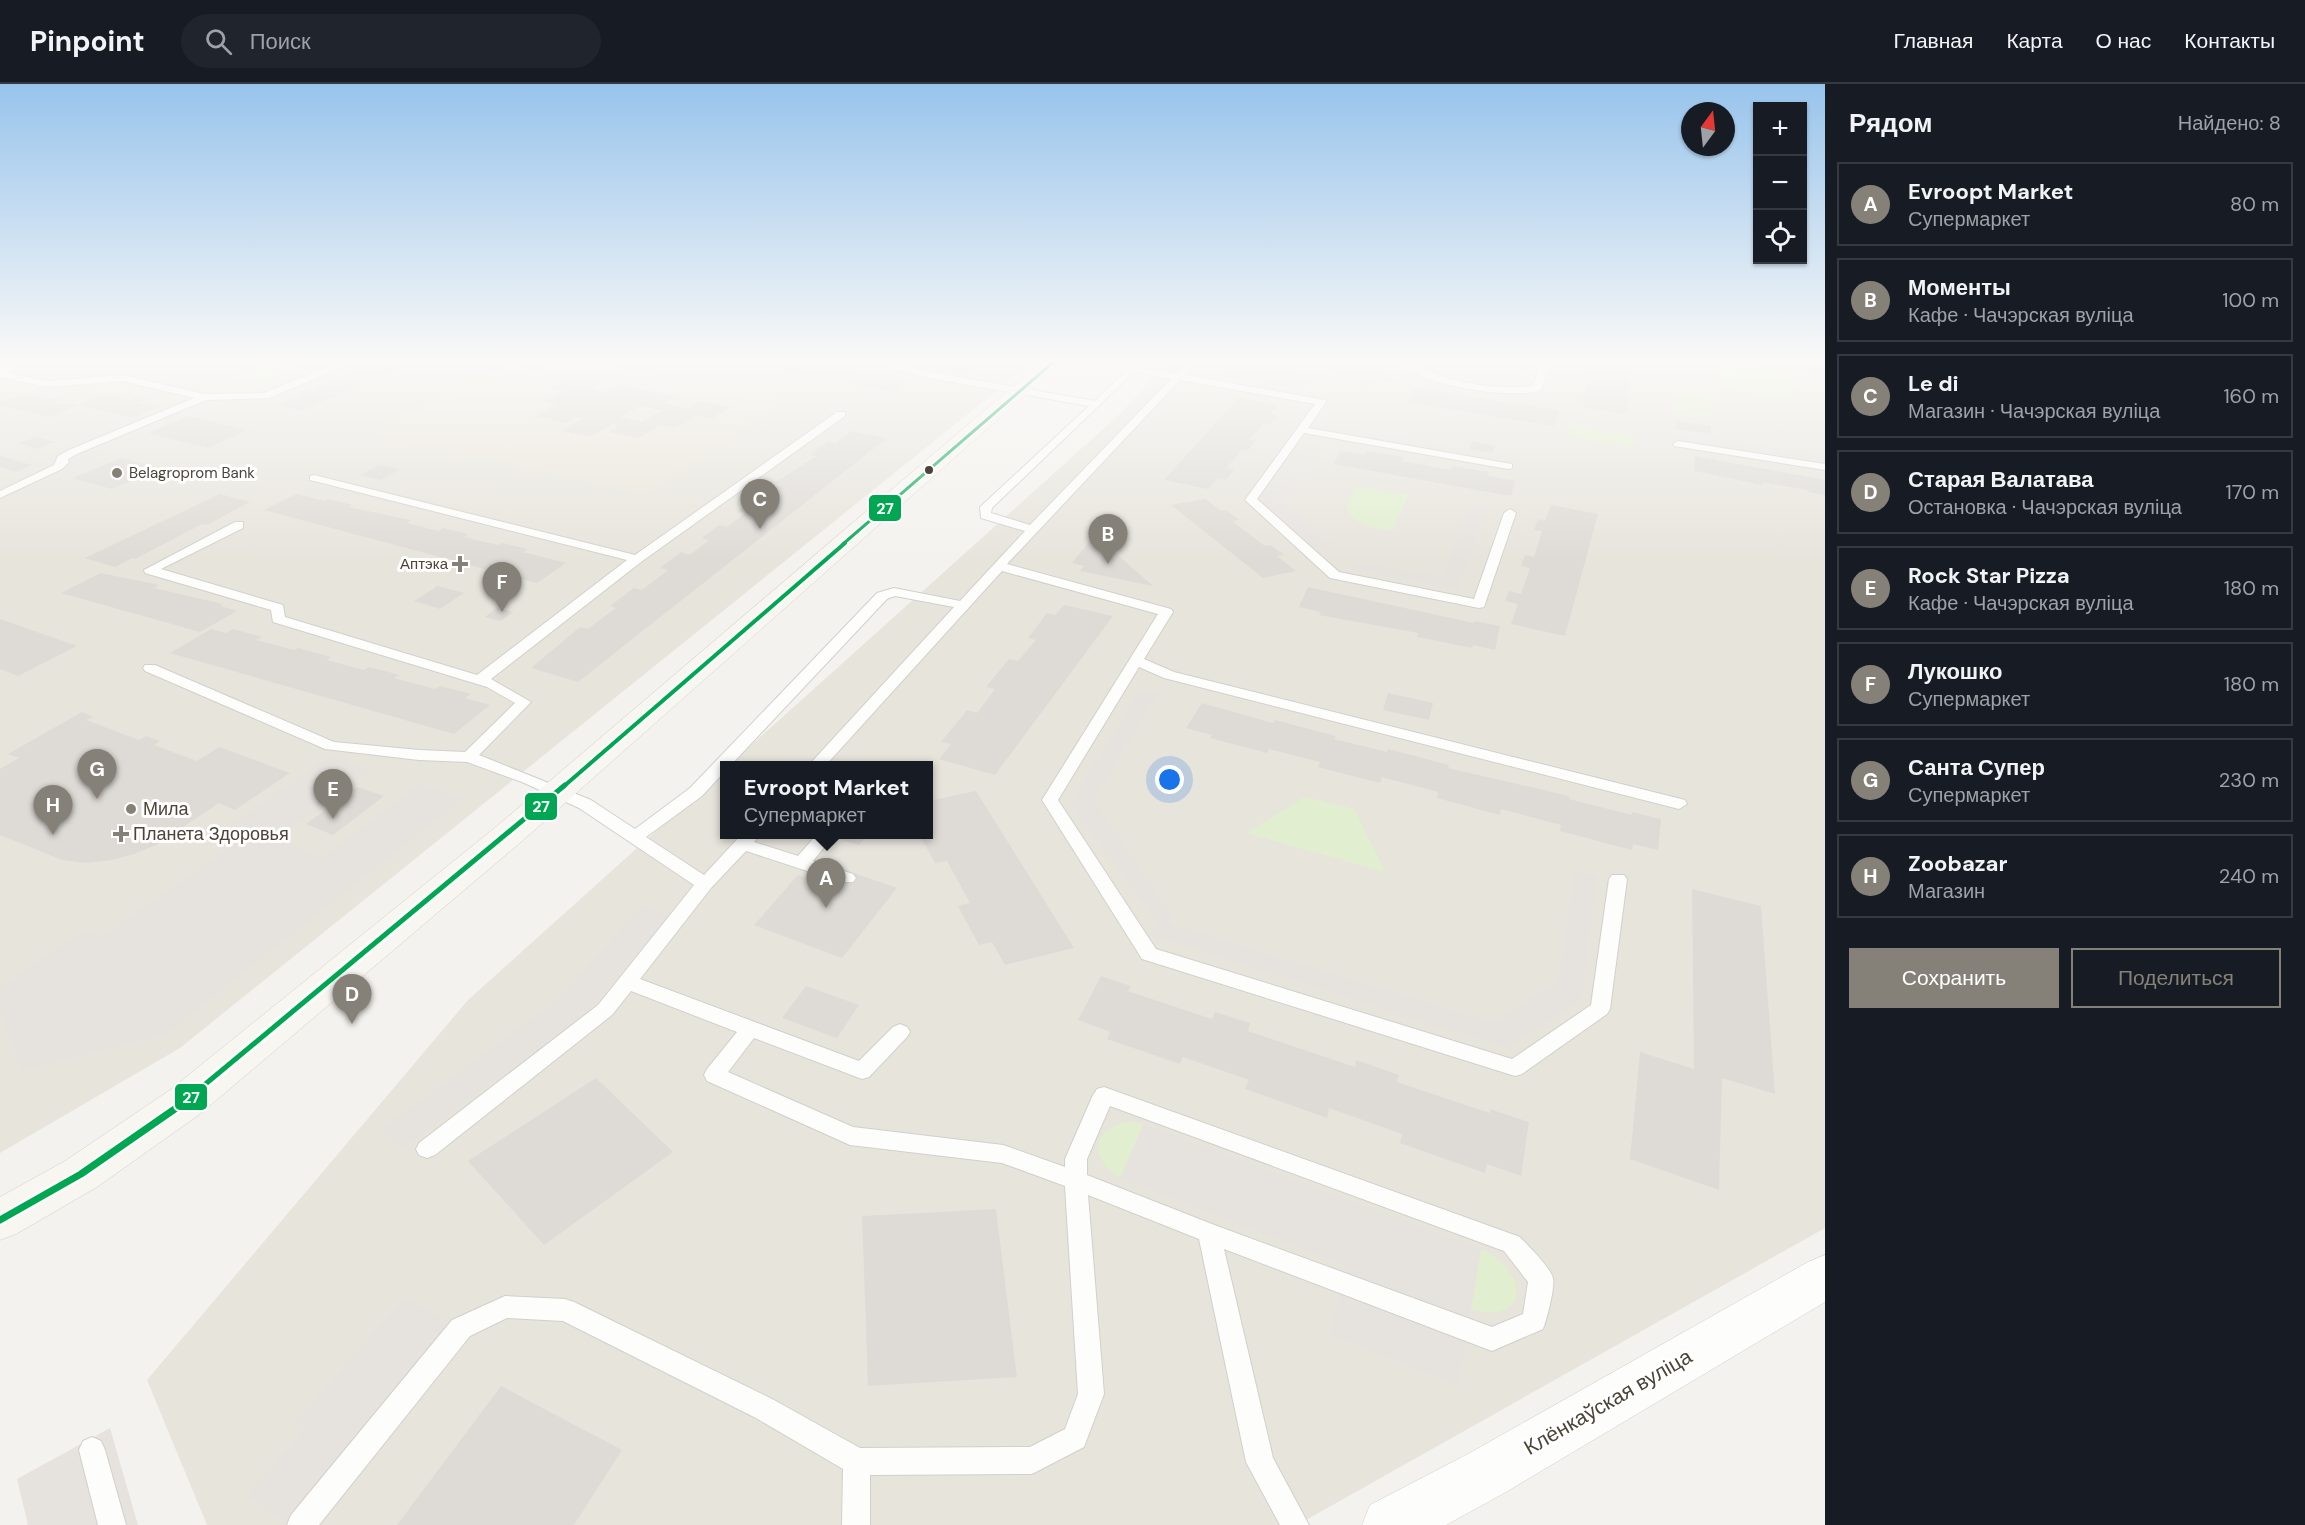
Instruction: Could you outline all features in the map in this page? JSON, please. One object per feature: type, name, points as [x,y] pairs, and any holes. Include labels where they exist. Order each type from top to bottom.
[{"type":"main road","points":[[0,1220],[81,1174],[185,1102],[557,792],[978,426]]},
{"type":"street","name":"Клёнкаўская вуліца","points":[[1390,1525],[1487,1473],[1825,1277]]},
{"type":"lane","points":[[0,495],[58,467],[63,462],[62,458],[135,426]]},
{"type":"lane","points":[[480,680],[637,558],[824,426]]},
{"type":"lane","points":[[1033,529],[985,515],[986,507],[1073,426]]},
{"type":"lane","points":[[820,761],[962,604],[1131,426]]},
{"type":"lane","points":[[1305,426],[1251,500],[1335,575],[1479,604],[1510,513]]},
{"type":"lane","points":[[1302,430],[1508,466]]},
{"type":"lane","points":[[1678,444],[1825,467]]},
{"type":"lane","points":[[314,478],[637,558]]},
{"type":"lane","points":[[239,525],[150,570],[279,608],[278,619],[480,680],[524,702],[469,757]]},
{"type":"lane","points":[[999,566],[1166,612],[1050,800],[1149,954],[1515,1068],[1600,1009],[1618,879]]},
{"type":"lane","points":[[725,761],[882,596],[894,592],[962,604]]},
{"type":"lane","points":[[1136,660],[1169,675],[1679,804]]},
{"type":"lane","points":[[150,668],[331,746],[419,755],[469,757],[585,804],[705,884]]},
{"type":"lane","points":[[634,838],[696,792],[720,767]]},
{"type":"lane","points":[[427,1149],[605,1010],[705,884],[747,839],[801,863],[847,878]]},
{"type":"lane","points":[[801,863],[823,839]]},
{"type":"lane","points":[[627,982],[862,1071],[900,1032]]},
{"type":"lane","points":[[301,1525],[462,1328],[505,1307],[565,1310],[765,1409],[858,1462],[1032,1460],[1075,1438],[1091,1394],[1076,1180],[1076,1159],[1104,1095],[1512,1244],[1541,1279],[1534,1321],[1492,1339],[1209,1233],[1076,1180],[1003,1154],[850,1136],[714,1075],[750,1029]]},
{"type":"lane","points":[[1209,1233],[1260,1462],[1295,1525]]},
{"type":"lane","points":[[92,1450],[112,1525]]},
{"type":"lane","points":[[856,1525],[858,1462]]},
{"type":"shaded area","points":[[0,426],[952,426],[180,1048],[0,1153]]},
{"type":"shaded area","points":[[380,426],[746,426],[644,494],[368,432]]},
{"type":"shaded area","points":[[1106,426],[1825,426],[1825,1228],[1297,1525],[207,1525],[147,1380],[468,1000],[720,774],[720,839],[933,839],[933,761],[733,761]]},
{"type":"shaded area","points":[[1328,426],[1464,450],[1462,454],[1312,428]]},
{"type":"shaded area","points":[[1678,433],[1825,457],[1825,463],[1673,439]]},
{"type":"shaded area","points":[[1302,444],[1323,448],[1282,501],[1333,543],[1313,546],[1260,500]]},
{"type":"shaded area","points":[[88,451],[104,451],[72,474],[56,473]]},
{"type":"shaded area","points":[[1470,504],[1488,507],[1457,590],[1351,569],[1355,561],[1443,577]]},
{"type":"shaded area","points":[[1140,689],[1158,693],[1094,800],[1173,917],[1170,924],[1495,1023],[1559,980],[1574,870],[1597,876],[1582,999],[1507,1048],[1151,935],[1158,923],[1070,804]]},
{"type":"shaded area","points":[[330,756],[371,770],[276,839],[322,858],[420,784],[463,799],[165,1035],[21,1071],[0,1009],[0,987],[83,930],[100,938],[248,834],[229,826]]},
{"type":"shaded area","points":[[642,905],[670,914],[588,1011],[403,1149],[380,1130],[557,1000]]},
{"type":"shaded area","points":[[1144,1124],[1481,1249],[1458,1386],[1329,1334],[1347,1266],[1120,1178]]},
{"type":"shaded area","points":[[404,1297],[461,1328],[291,1525],[246,1496],[305,1428],[295,1422]]},
{"type":"shaded area","points":[[110,1428],[138,1525],[28,1525],[17,1479]]},
{"type":"green space","points":[[1570,426],[1587,426],[1634,436],[1633,447],[1567,436]]},
{"type":"green space","points":[[1358,486],[1409,495],[1392,531],[1378,529],[1352,517],[1346,505]]},
{"type":"green space","points":[[1305,797],[1354,809],[1385,872],[1246,833]]},
{"type":"green space","points":[[1131,1122],[1144,1124],[1120,1178],[1103,1161],[1098,1144],[1108,1130]]},
{"type":"green space","points":[[1481,1249],[1497,1258],[1515,1282],[1517,1293],[1513,1303],[1505,1310],[1491,1312],[1471,1309]]},
{"type":"building","points":[[164,426],[231,426],[247,430],[208,448],[148,433]]},
{"type":"building","points":[[569,426],[609,426],[591,437],[561,431]]},
{"type":"building","points":[[619,426],[658,426],[639,438],[608,432]]},
{"type":"building","points":[[1213,426],[1261,426],[1249,440],[1256,441],[1247,451],[1242,450],[1226,468],[1234,470],[1226,480],[1218,478],[1208,489],[1164,480]]},
{"type":"building","points":[[1676,426],[1711,426],[1711,434],[1676,429]]},
{"type":"building","points":[[851,431],[887,438],[578,682],[531,668],[580,627],[588,629],[616,608],[610,606],[634,588],[642,590],[668,570],[660,568],[681,552],[690,555],[709,540],[702,538],[719,525],[727,527],[745,513],[737,511],[754,499],[760,500],[781,484],[774,483],[817,456],[810,455],[828,441],[836,443]]},
{"type":"building","points":[[36,437],[54,442],[37,449],[19,443]]},
{"type":"building","points":[[1472,441],[1495,446],[1492,453],[1469,449]]},
{"type":"building","points":[[1341,451],[1365,455],[1367,451],[1403,457],[1401,461],[1451,470],[1452,466],[1489,472],[1488,476],[1515,481],[1511,496],[1333,464]]},
{"type":"building","points":[[0,456],[32,465],[16,472],[0,467]]},
{"type":"building","points":[[1695,456],[1825,480],[1825,495],[1694,471]]},
{"type":"building","name":"Belagroprom Bank","points":[[121,458],[160,468],[112,489],[73,478]]},
{"type":"building","points":[[379,465],[400,469],[381,480],[360,475]]},
{"type":"building","points":[[220,494],[250,502],[207,525],[202,524],[115,567],[85,558]]},
{"type":"building","points":[[297,494],[324,501],[328,499],[353,505],[348,507],[411,520],[407,523],[439,531],[443,528],[468,534],[464,537],[528,549],[523,552],[566,563],[537,583],[264,510]]},
{"type":"building","points":[[1205,499],[1221,511],[1226,510],[1239,520],[1232,521],[1265,546],[1271,545],[1284,555],[1277,556],[1296,571],[1263,578],[1171,505]]},
{"type":"building","points":[[1551,505],[1598,514],[1565,636],[1511,624],[1518,604],[1505,601],[1509,591],[1521,594],[1530,568],[1521,566],[1525,555],[1534,557],[1542,531],[1534,530],[1538,519],[1545,521]]},
{"type":"building","points":[[1095,535],[1153,586],[1080,571],[1084,566],[1072,563]]},
{"type":"building","points":[[101,573],[159,585],[154,588],[223,604],[220,606],[237,611],[200,632],[61,593]]},
{"type":"building","points":[[438,586],[464,593],[440,609],[414,601]]},
{"type":"building","points":[[1308,587],[1474,623],[1475,621],[1500,626],[1495,650],[1473,645],[1472,648],[1417,637],[1418,633],[1319,615],[1321,612],[1299,607]]},
{"type":"building","points":[[1064,605],[1113,616],[995,775],[939,759],[951,744],[941,742],[967,710],[977,713],[995,689],[986,687],[1009,659],[1018,661],[1036,640],[1028,638],[1047,613],[1055,615]]},
{"type":"building","points":[[497,608],[513,612],[501,621],[485,617]]},
{"type":"building","points":[[0,619],[77,646],[18,676],[0,669]]},
{"type":"building","points":[[211,629],[226,633],[233,629],[262,637],[256,640],[331,657],[327,660],[364,670],[369,667],[400,675],[394,678],[435,689],[440,686],[471,694],[465,698],[490,705],[454,734],[170,653]]},
{"type":"building","points":[[1388,693],[1433,703],[1429,720],[1383,710]]},
{"type":"building","points":[[1202,703],[1273,723],[1275,720],[1336,736],[1334,739],[1387,752],[1388,749],[1449,765],[1448,768],[1569,796],[1569,799],[1632,815],[1632,812],[1661,819],[1658,850],[1633,844],[1632,850],[1560,831],[1561,825],[1501,809],[1500,815],[1437,798],[1438,792],[1382,777],[1380,783],[1318,767],[1320,762],[1269,749],[1267,753],[1210,738],[1212,735],[1186,728]]},
{"type":"building","points":[[82,712],[93,717],[86,720],[139,740],[146,736],[160,741],[154,745],[197,761],[219,747],[290,773],[235,810],[219,803],[156,845],[111,860],[86,863],[62,860],[0,835],[0,769],[19,758],[8,754]]},
{"type":"building","points":[[357,787],[384,796],[333,835],[306,824]]},
{"type":"building","points":[[976,791],[1074,948],[1005,965],[992,942],[979,945],[958,906],[970,903],[947,861],[935,863],[922,839],[933,839],[933,800]]},
{"type":"building","points":[[842,839],[863,839],[859,845]]},
{"type":"building","points":[[854,873],[897,888],[842,958],[754,925],[798,875],[840,890]]},
{"type":"building","points":[[1692,889],[1761,906],[1775,1094],[1722,1078],[1719,1190],[1630,1159],[1640,1052],[1694,1069]]},
{"type":"building","points":[[1101,976],[1131,986],[1128,991],[1212,1019],[1215,1012],[1250,1023],[1248,1031],[1355,1067],[1356,1060],[1399,1075],[1397,1082],[1490,1113],[1490,1109],[1529,1122],[1521,1176],[1487,1164],[1485,1173],[1400,1143],[1402,1134],[1329,1108],[1327,1118],[1245,1089],[1249,1080],[1183,1057],[1180,1064],[1107,1039],[1110,1032],[1078,1020]]},
{"type":"building","points":[[806,986],[859,1005],[837,1038],[782,1018]]},
{"type":"building","points":[[596,1078],[673,1152],[544,1245],[468,1161]]},
{"type":"building","points":[[996,1209],[1017,1377],[868,1386],[862,1216]]},
{"type":"building","points":[[501,1386],[622,1450],[574,1525],[397,1525]]},
{"type":"transit line","name":"27","points":[[0,1220],[81,1174],[185,1102],[509,834],[979,426]]},
{"type":"place","name":"Belagroprom Bank","points":[[117,473]]},
{"type":"place","name":"Le di","points":[[760,529]]},
{"type":"place","name":"Аптэка","points":[[460,564]]},
{"type":"place","name":"Моменты","points":[[1108,564]]},
{"type":"place","name":"Лукошко","points":[[502,612]]},
{"type":"place","name":"Санта Супер","points":[[97,799]]},
{"type":"place","name":"Мила","points":[[131,809]]},
{"type":"place","name":"Rock Star Pizza","points":[[333,819]]},
{"type":"place","name":"Планета Здоровья","points":[[121,834]]},
{"type":"place","name":"Zoobazar","points":[[53,835]]},
{"type":"place","name":"Evroopt Market","points":[[826,908]]},
{"type":"place","name":"Старая Валатава","points":[[352,1024]]}]
